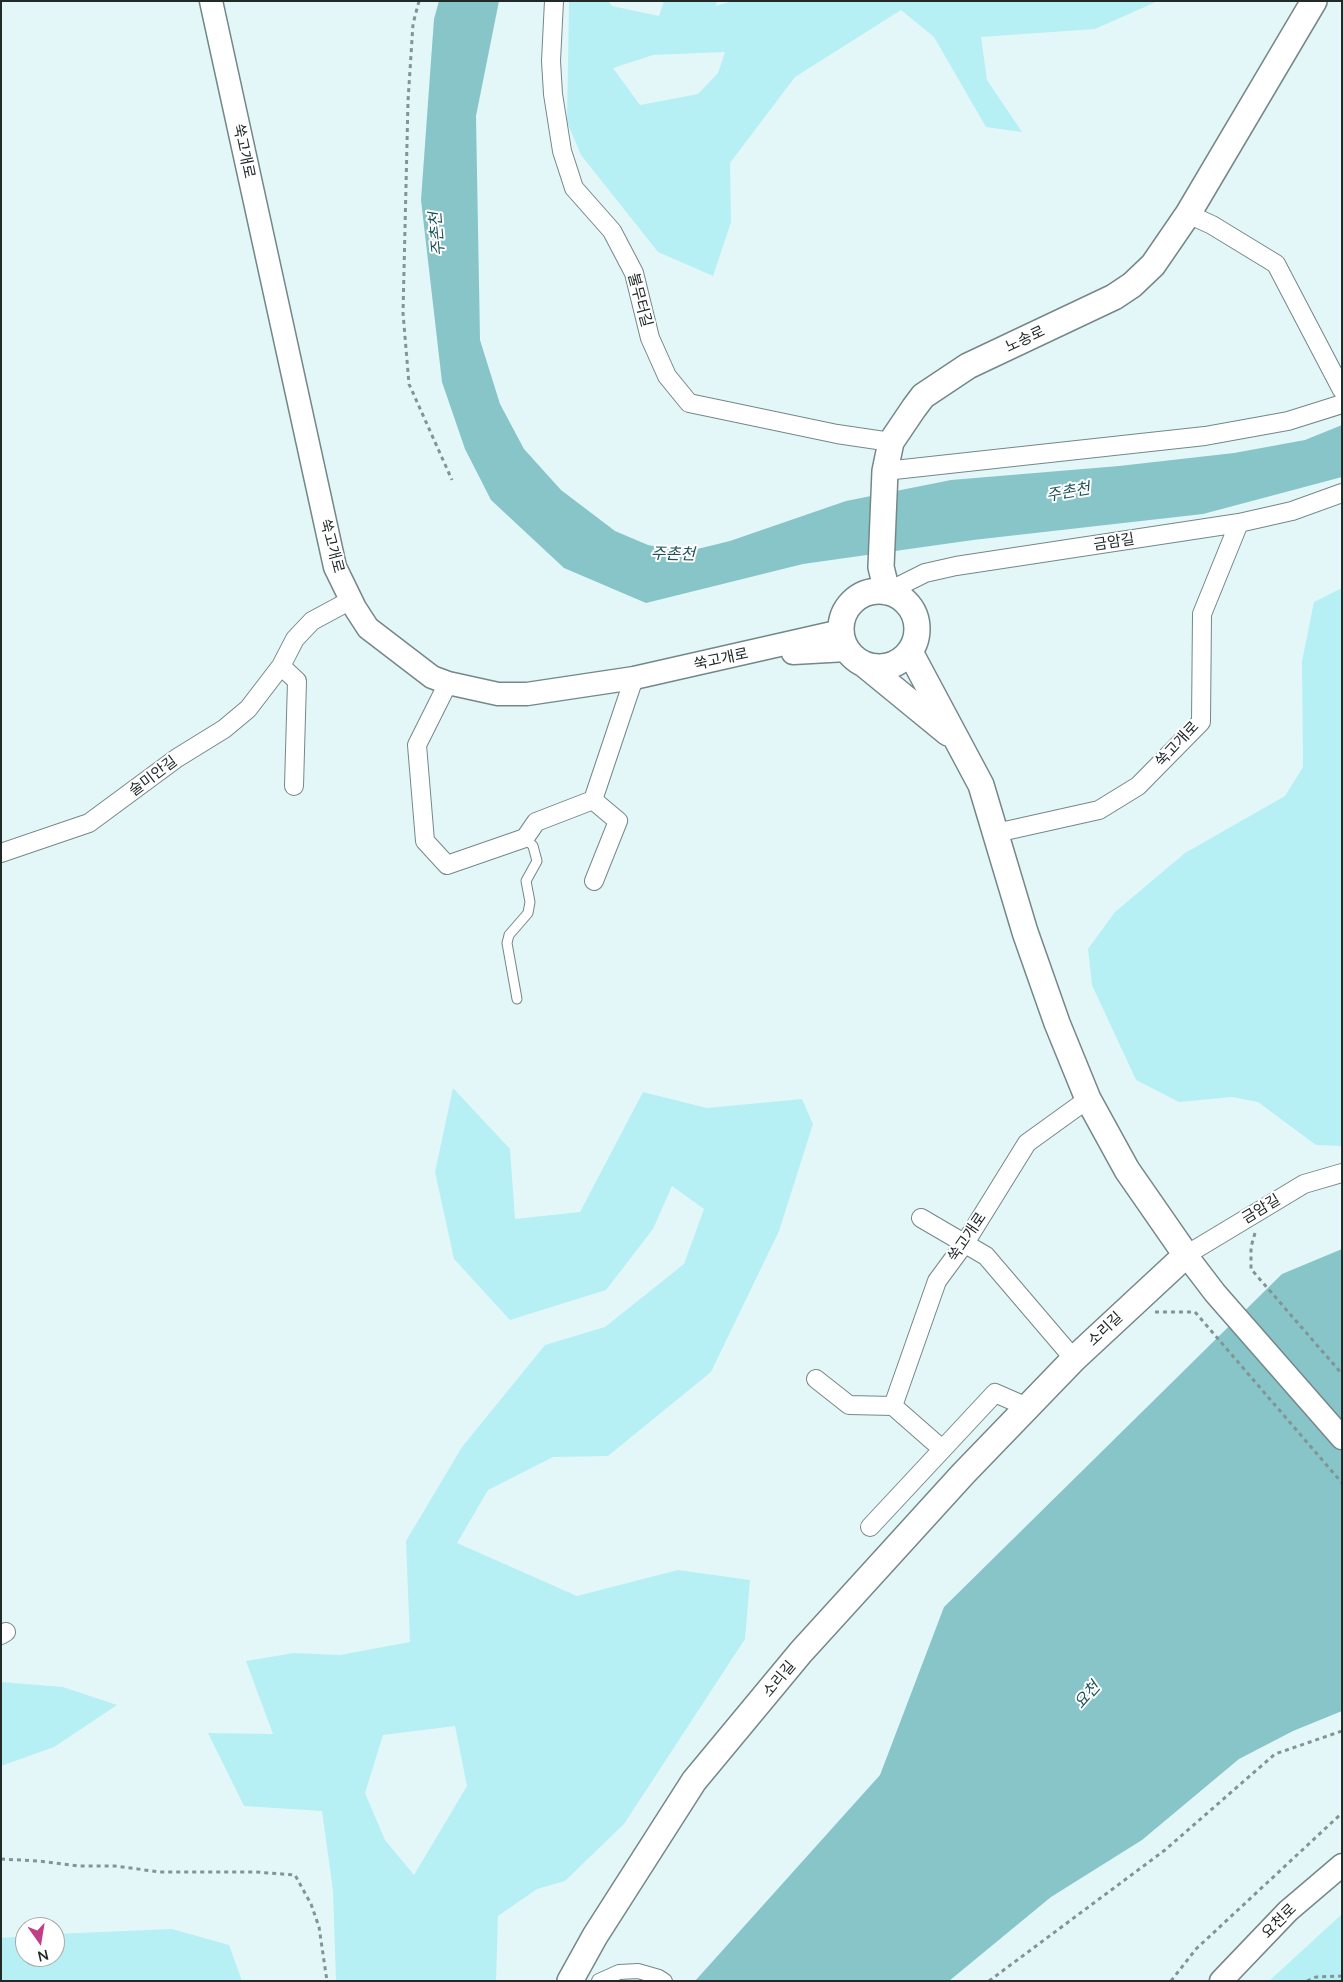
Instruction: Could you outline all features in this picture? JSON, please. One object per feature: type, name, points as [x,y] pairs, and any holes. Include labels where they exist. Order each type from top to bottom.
[{"type":"main road","name":"노송로","points":[[887,592],[881,567],[884,476],[891,442],[923,396],[968,366],[1114,297],[1132,285],[1154,265],[1188,214],[1314,1]]},
{"type":"main road","points":[[851,649],[878,667],[890,666],[910,652],[916,635],[915,617],[904,601],[887,592],[874,591],[862,595],[851,603],[844,614],[851,649],[958,740]]},
{"type":"main road","points":[[910,652],[981,785],[1025,932],[1057,1023],[1088,1099],[1127,1170],[1186,1255]]},
{"type":"main road","name":"소리길","points":[[570,1981],[595,1936],[694,1781],[801,1652],[963,1474],[1027,1407],[1074,1359],[1186,1255]]},
{"type":"street","name":"쑥고개로","points":[[211,1],[335,567],[351,600],[368,628],[432,677],[448,683],[498,694],[527,694],[634,678],[738,655],[851,649]]},
{"type":"street","name":"불무터길","points":[[554,1],[551,61],[553,94],[562,151],[574,188],[612,231],[634,272],[650,338],[667,376],[690,403],[837,434],[891,442]]},
{"type":"street","points":[[1188,214],[1212,225],[1276,264],[1342,390]]},
{"type":"street","points":[[884,476],[1205,436],[1288,421],[1342,404]]},
{"type":"street","name":"금암길","points":[[887,592],[925,573],[956,566],[1239,523],[1292,511],[1342,493]]},
{"type":"street","name":"쑥고개로","points":[[996,833],[1100,810],[1138,786],[1201,722],[1202,614],[1239,523]]},
{"type":"street","name":"술미안길","points":[[1,853],[89,823],[177,758],[224,730],[248,708],[281,666],[295,638],[312,621],[351,600]]},
{"type":"street","points":[[281,666],[297,681],[294,786]]},
{"type":"street","points":[[593,800],[634,678]]},
{"type":"street","points":[[448,683],[417,745],[426,841],[448,866],[525,838],[536,822],[593,800]]},
{"type":"street","points":[[593,800],[618,821],[594,881]]},
{"type":"street","name":"쑥고개로","points":[[893,1406],[937,1282],[965,1243],[1027,1143],[1088,1099]]},
{"type":"street","name":"금암길","points":[[1186,1255],[1304,1184],[1342,1174]]},
{"type":"street","points":[[921,1218],[986,1256],[1074,1359]]},
{"type":"street","points":[[1186,1255],[1215,1293],[1342,1438]]},
{"type":"street","points":[[816,1379],[849,1405],[893,1406],[942,1449]]},
{"type":"street","points":[[870,1527],[995,1393],[1027,1407]]},
{"type":"street","name":"요천로","points":[[1221,1981],[1288,1911],[1342,1865]]},
{"type":"street","points":[[598,1981],[619,1972],[638,1972],[659,1977],[665,1981]]},
{"type":"lane","points":[[517,999],[507,943],[509,935],[528,913],[530,902],[526,881],[537,862],[533,846],[525,838]]},
{"type":"path","points":[[419,1],[413,24],[408,101],[403,313],[409,384],[452,480]]},
{"type":"path","points":[[1262,1208],[1251,1247],[1252,1268],[1342,1374]]},
{"type":"path","points":[[1124,1312],[1195,1312],[1206,1322],[1342,1483]]},
{"type":"path","points":[[989,1981],[1165,1850],[1275,1754],[1342,1731]]},
{"type":"path","points":[[1171,1981],[1196,1949],[1342,1813]]},
{"type":"path","points":[[1,1859],[78,1866],[115,1866],[160,1872],[256,1872],[295,1875],[311,1904],[319,1928],[328,1981]]},
{"type":"path","points":[[1307,1981],[1316,1977],[1342,1976]]},
{"type":"shaded area","points":[[569,1],[608,1],[612,6],[659,16],[664,1],[717,1],[716,6],[732,1],[1158,1],[1095,29],[981,37],[987,80],[1022,132],[986,127],[934,37],[901,10],[795,77],[730,163],[731,222],[713,276],[658,252],[581,155],[567,122]],"holes":[[[725,52],[718,73],[698,94],[640,105],[613,68],[653,55]]]},
{"type":"shaded area","points":[[1342,588],[1342,1146],[1316,1145],[1258,1102],[1232,1097],[1179,1102],[1136,1080],[1092,985],[1088,949],[1115,912],[1185,853],[1285,796],[1303,767],[1302,661],[1314,602]]},
{"type":"shaded area","points":[[453,1088],[510,1149],[515,1219],[580,1212],[643,1092],[707,1108],[802,1099],[813,1124],[779,1231],[711,1372],[608,1456],[553,1457],[488,1490],[457,1543],[577,1596],[678,1570],[750,1580],[745,1639],[624,1824],[565,1881],[537,1889],[498,1916],[496,1981],[336,1981],[333,1891],[322,1811],[244,1806],[208,1733],[273,1734],[246,1661],[294,1653],[340,1655],[410,1642],[406,1541],[462,1447],[545,1345],[605,1327],[684,1264],[704,1209],[672,1186],[653,1229],[606,1290],[510,1320],[454,1259],[435,1172]],"holes":[[[455,1726],[467,1786],[414,1875],[385,1840],[365,1793],[383,1735]]]},
{"type":"shaded area","points":[[1,1682],[63,1687],[117,1705],[54,1747],[1,1766]]},
{"type":"shaded area","points":[[1342,1914],[1342,1981],[1269,1981]]},
{"type":"shaded area","points":[[172,1929],[229,1945],[242,1981],[1,1981],[1,1938],[15,1937],[15,1967],[65,1967],[65,1934]]},
{"type":"water","name":"주촌천","points":[[439,1],[499,1],[476,116],[480,340],[500,404],[524,449],[561,490],[615,531],[648,545],[685,552],[730,541],[846,501],[951,480],[1119,466],[1234,453],[1305,440],[1342,425],[1342,477],[1203,514],[973,540],[803,564],[646,603],[564,568],[491,500],[465,449],[442,382],[421,200],[434,19]]},
{"type":"water","name":"요천","points":[[1342,1249],[1342,1711],[1293,1731],[1239,1759],[1142,1840],[1051,1897],[949,1981],[695,1981],[880,1775],[944,1607],[1282,1274]]}]
